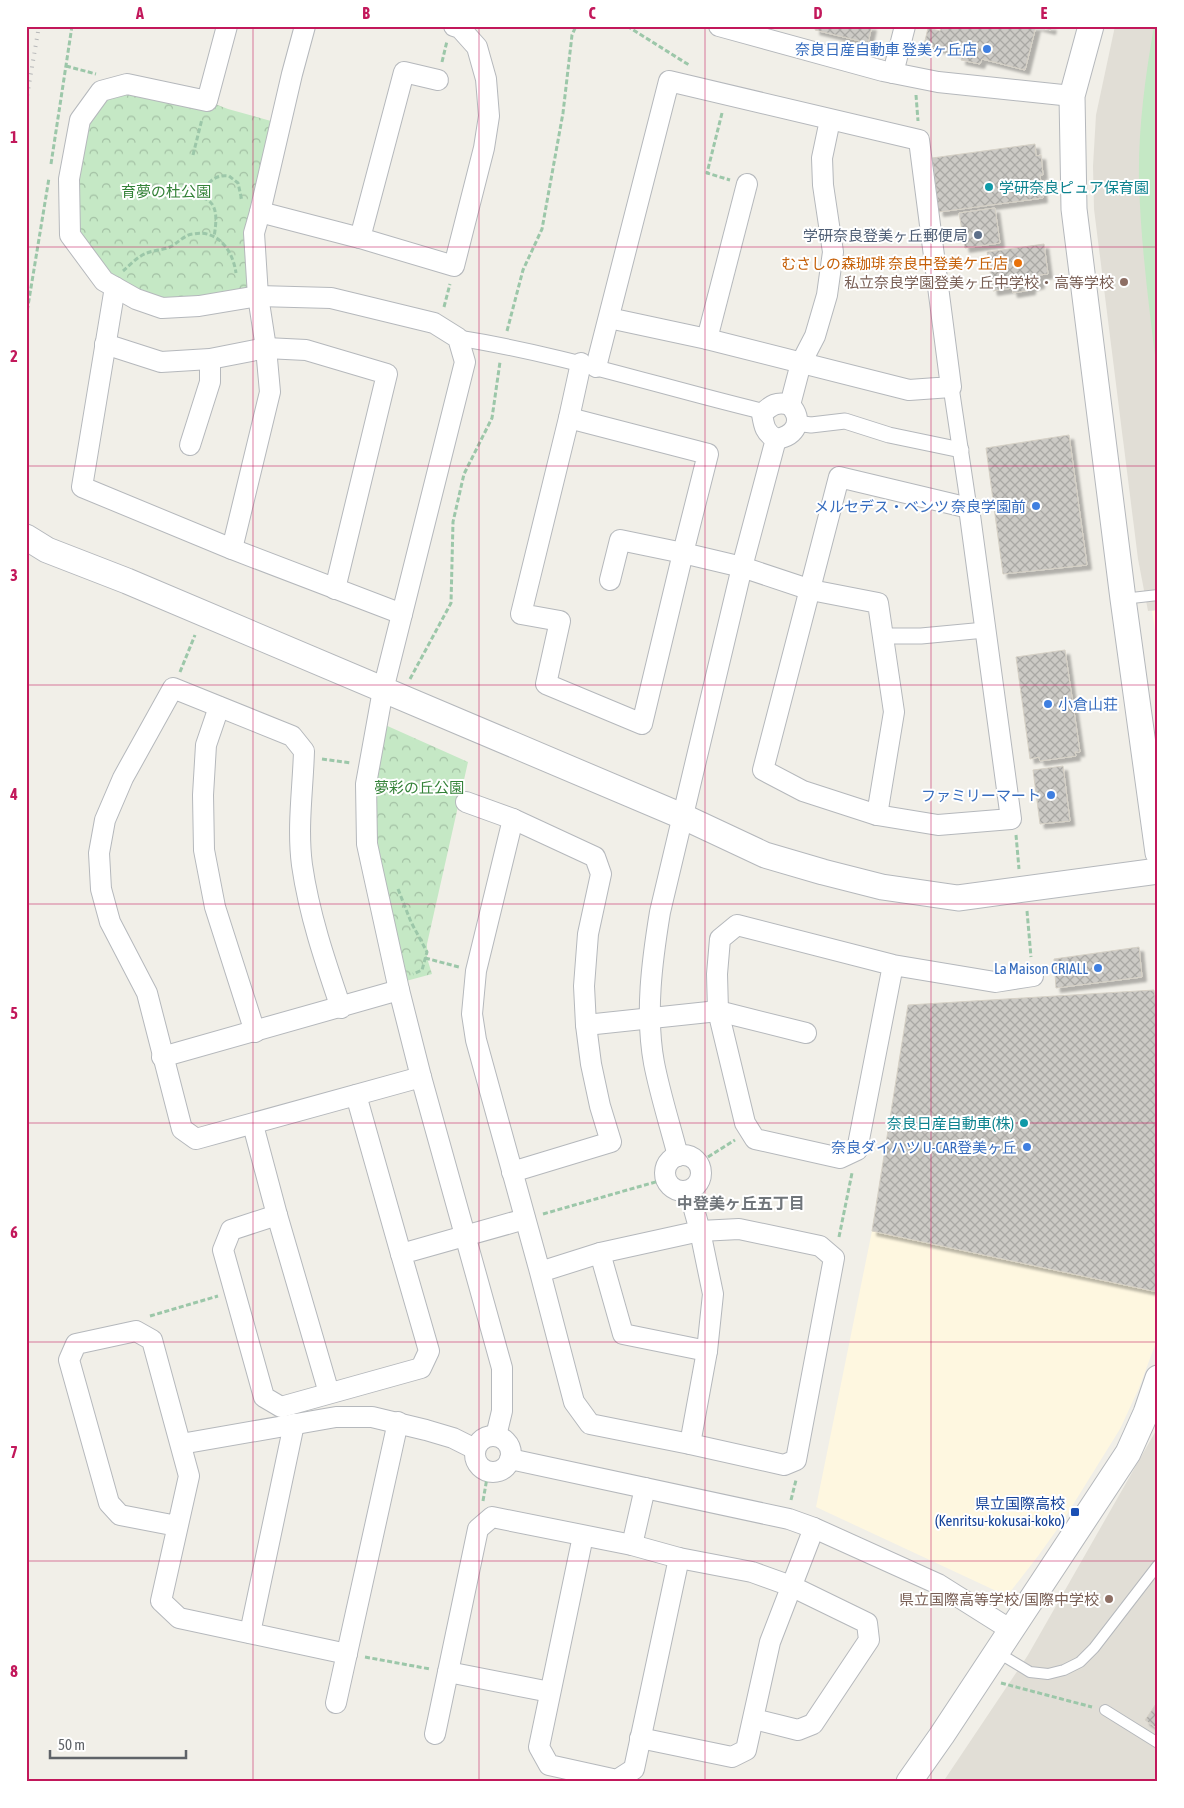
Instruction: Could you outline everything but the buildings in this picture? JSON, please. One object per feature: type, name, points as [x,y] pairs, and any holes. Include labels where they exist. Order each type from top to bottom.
[{"type":"street","points":[[228,26],[207,101],[127,84],[100,91],[80,120],[69,179],[70,236],[104,281],[136,299],[162,308],[199,306],[258,296],[331,298],[434,323],[458,338],[503,345],[589,365],[689,394],[757,410],[762,414],[764,427],[769,435],[776,439],[787,437],[792,433],[801,363],[815,336],[827,296],[833,252],[823,185],[822,158],[830,120]]},
{"type":"street","points":[[232,549],[270,392],[258,296],[251,209],[305,26]]},
{"type":"street","points":[[251,209],[360,238],[454,266],[484,148],[489,116],[486,79],[477,47],[460,28],[454,26]]},
{"type":"street","points":[[718,26],[893,73],[938,82],[1072,96]]},
{"type":"street","points":[[893,73],[905,26]]},
{"type":"street","points":[[1091,26],[1072,96],[1074,209],[1123,599],[1158,853]]},
{"type":"street","points":[[360,238],[404,72],[438,80]]},
{"type":"street","points":[[569,418],[708,454],[642,724],[546,684],[560,621],[520,614],[569,418],[609,318],[669,81],[919,140],[951,386],[961,450],[969,508],[985,630],[1011,819],[938,825],[877,815],[803,791],[763,770],[839,477],[969,508]]},
{"type":"street","points":[[707,339],[747,184]]},
{"type":"street","points":[[115,287],[82,487],[232,549],[402,614]]},
{"type":"street","points":[[609,318],[707,339],[909,390],[951,386]]},
{"type":"street","points":[[458,338],[465,362],[383,690],[366,784],[367,844],[402,983],[421,1077],[502,1368],[502,1411],[496,1436]]},
{"type":"street","points":[[105,344],[161,362],[210,359],[266,348],[306,350],[387,374],[335,589]]},
{"type":"street","points":[[190,445],[210,382],[210,359]]},
{"type":"street","points":[[762,414],[770,407],[781,402],[793,414],[810,425],[845,421],[889,436],[961,450]]},
{"type":"street","points":[[678,1156],[654,1062],[650,1018],[653,957],[659,921],[742,568],[776,439]]},
{"type":"street","points":[[26,537],[47,550],[127,581],[684,817],[765,855],[882,887],[958,898],[1158,871]]},
{"type":"street","points":[[610,580],[620,540],[742,568],[810,590],[878,603],[894,712],[877,815]]},
{"type":"street","points":[[884,636],[921,636],[985,630]]},
{"type":"street","points":[[341,1008],[314,925],[302,864],[300,812],[304,750],[292,736],[173,688],[123,778],[105,820],[99,853],[101,889],[110,922],[147,993],[182,1129],[196,1139],[253,1125],[421,1077]]},
{"type":"street","points":[[219,707],[206,746],[203,795],[204,850],[215,907],[255,1032]]},
{"type":"street","points":[[466,802],[513,820],[595,857],[601,874],[588,934],[584,986],[591,1064],[600,1106],[611,1142],[512,1172]]},
{"type":"street","points":[[513,820],[476,971],[472,1014],[476,1040],[574,1402],[590,1424],[784,1465],[796,1460],[834,1258],[820,1246],[739,1229],[700,1231],[600,1253],[540,1272]]},
{"type":"street","points":[[893,965],[857,1150],[840,1158],[755,1139],[745,1123],[718,1012],[717,974],[720,939],[737,925],[893,965],[995,982],[1032,967]]},
{"type":"street","points":[[162,1057],[341,1008],[402,983]]},
{"type":"street","points":[[586,1025],[718,1012],[806,1033]]},
{"type":"street","points":[[277,1215],[231,1230],[223,1250],[264,1397],[281,1407],[421,1368],[429,1351],[356,1095]]},
{"type":"street","points":[[253,1125],[329,1393]]},
{"type":"street","points":[[678,1156],[690,1156],[696,1159],[702,1170],[699,1183],[690,1191],[678,1191],[668,1184],[666,1179],[665,1174],[668,1163],[678,1156]]},
{"type":"street","points":[[690,1191],[713,1294],[707,1352],[690,1444]]},
{"type":"street","points":[[401,1254],[525,1218]]},
{"type":"street","points":[[600,1253],[623,1334],[707,1352]]},
{"type":"street","points":[[177,1526],[120,1515],[109,1503],[69,1360],[76,1344],[136,1331],[152,1340],[189,1476],[161,1601],[179,1618],[347,1654]]},
{"type":"street","points":[[909,1782],[942,1736],[1128,1453],[1146,1413],[1158,1378]]},
{"type":"street","points":[[181,1444],[336,1417],[372,1417],[398,1422],[452,1438],[475,1449]]},
{"type":"street","points":[[336,1703],[398,1422]]},
{"type":"street","points":[[250,1633],[294,1424]]},
{"type":"street","points":[[490,1436],[496,1436],[510,1447],[510,1459],[504,1468],[494,1473],[488,1472],[478,1466],[475,1449],[481,1440],[490,1436]]},
{"type":"street","points":[[510,1459],[789,1519],[814,1528],[938,1584],[1011,1630]]},
{"type":"street","points":[[632,1545],[645,1488]]},
{"type":"street","points":[[435,1734],[478,1529],[492,1517],[632,1545],[679,1558],[752,1572],[791,1586],[867,1623],[869,1640],[813,1724],[798,1730],[754,1719]]},
{"type":"street","points":[[640,1738],[732,1757],[746,1750],[770,1642],[814,1528]]},
{"type":"street","points":[[583,1536],[539,1747],[549,1765],[617,1780],[634,1769],[679,1558]]},
{"type":"street","points":[[448,1672],[550,1692]]},
{"type":"lane","points":[[1123,599],[1158,595]]},
{"type":"lane","points":[[997,1652],[1030,1672],[1048,1674],[1064,1670],[1080,1662],[1094,1648],[1158,1565]]},
{"type":"lane","points":[[1105,1710],[1158,1743]]},
{"type":"path","points":[[408,683],[451,602],[452,522],[464,474],[492,418],[503,345],[523,270],[542,229],[563,113],[572,35],[576,26]]},
{"type":"path","points":[[627,26],[692,67]]},
{"type":"path","points":[[915,88],[919,140]]},
{"type":"path","points":[[727,95],[707,173],[747,184]]},
{"type":"path","points":[[192,155],[207,101]]},
{"type":"path","points":[[201,196],[206,185],[212,179],[223,175],[229,176],[238,183],[251,209]]},
{"type":"path","points":[[188,196],[201,196],[213,204],[217,213],[214,237]]},
{"type":"path","points":[[115,287],[121,274],[145,253],[170,247],[186,236],[194,234],[214,237],[224,244],[235,264]]},
{"type":"path","points":[[236,252],[237,300]]},
{"type":"path","points":[[442,312],[454,266]]},
{"type":"path","points":[[173,688],[195,634]]},
{"type":"path","points":[[304,756],[356,764]]},
{"type":"path","points":[[1016,834],[1019,865]]},
{"type":"path","points":[[397,886],[411,922],[427,952],[422,970],[402,983]]},
{"type":"path","points":[[1026,910],[1032,967]]},
{"type":"path","points":[[425,958],[476,971]]},
{"type":"path","points":[[708,1157],[716,1150],[750,1131]]},
{"type":"path","points":[[834,1258],[857,1150]]},
{"type":"path","points":[[525,1218],[666,1179]]},
{"type":"path","points":[[136,1331],[139,1320],[235,1291]]},
{"type":"path","points":[[347,1654],[448,1672]]},
{"type":"path","points":[[1001,1683],[1105,1710]]},
{"type":"shaded area","points":[[1115,26],[1158,26],[1158,610],[1148,611],[1138,559],[1094,209],[1093,166],[1096,115]]},
{"type":"shaded area","points":[[1158,610],[1158,650],[1152,611]]},
{"type":"shaded area","points":[[872,1231],[1158,1292],[1158,1337],[1139,1388],[1120,1429],[1061,1524],[1007,1596],[816,1507]]},
{"type":"shaded area","name":"県立国際高等学校/国際中学校","points":[[1158,1427],[1158,1782],[943,1782],[1028,1655]]},
{"type":"green space","name":"私立奈良学園登美ヶ丘中学校・高等学校","points":[[1154,26],[1158,26],[1158,380],[1144,257],[1139,182],[1143,104]]},
{"type":"green space","name":"育夢の杜公園","points":[[101,91],[207,101],[271,121],[260,212],[258,296],[136,299],[70,235],[69,179]]},
{"type":"green space","name":"夢彩の丘公園","points":[[383,724],[468,762],[427,944],[427,958],[432,974],[406,981],[377,867],[375,809]]},
{"type":"railway","points":[[26,31],[27,26]]},
{"type":"railway","points":[[26,102],[39,26]]},
{"type":"place","name":"奈良日産自動車 登美ヶ丘店","points":[[987,49]]},
{"type":"place","name":"学研奈良ピュア保育園","points":[[989,187]]},
{"type":"place","name":"学研奈良登美ヶ丘郵便局","points":[[978,235]]},
{"type":"place","name":"むさしの森珈琲 奈良中登美ケ丘店","points":[[1018,263]]},
{"type":"place","name":"私立奈良学園登美ヶ丘中学校・高等学校","points":[[1124,282]]},
{"type":"place","name":"メルセデス・ベンツ 奈良学園前","points":[[1036,506]]},
{"type":"place","name":"小倉山荘","points":[[1048,704]]},
{"type":"place","name":"ファミリーマート","points":[[1051,795]]},
{"type":"place","name":"La Maison CRIALL","points":[[1098,968]]},
{"type":"place","name":"奈良日産自動車(株)","points":[[1024,1123]]},
{"type":"place","name":"奈良ダイハツ U-CAR登美ヶ丘","points":[[1027,1147]]},
{"type":"place","name":"県立国際高校 (Kenritsu-kokusai-koko)","points":[[1075,1512]]},
{"type":"place","name":"県立国際高等学校/国際中学校","points":[[1109,1599]]},
{"type":"district","name":"中登美ヶ丘五丁目","points":[[741,1203]]}]
